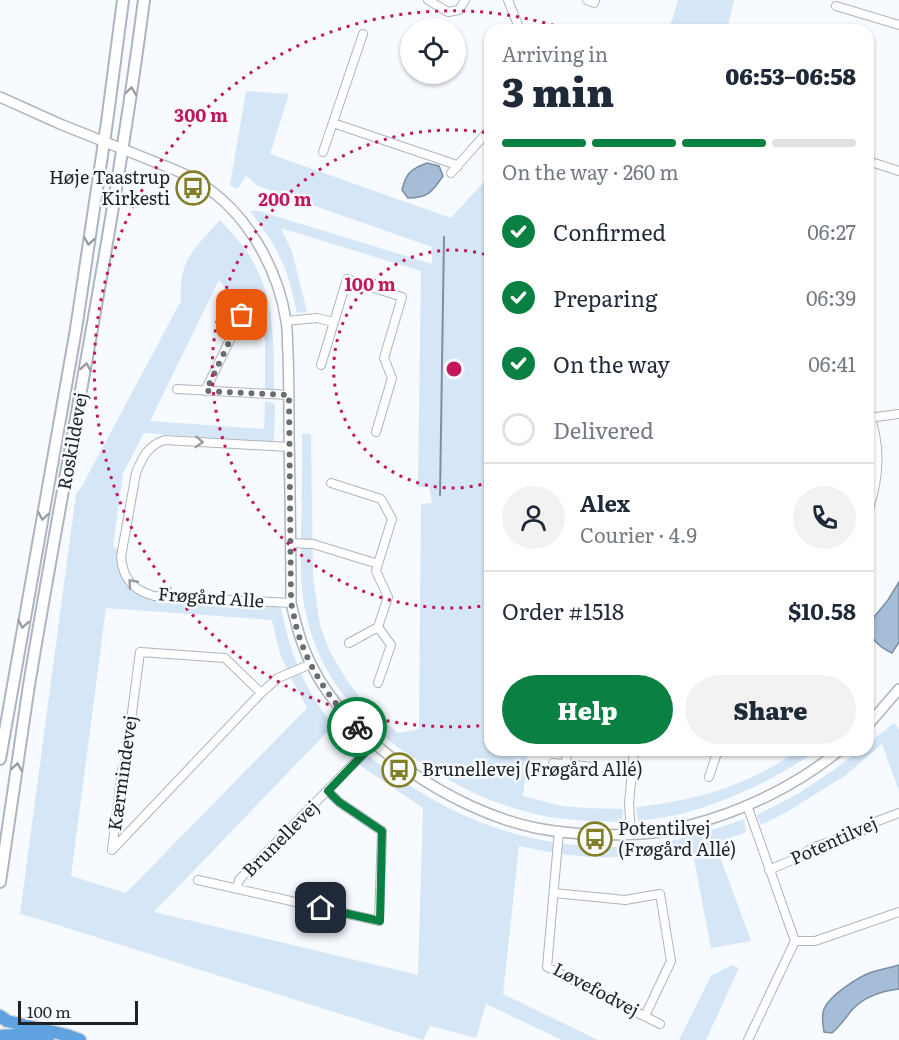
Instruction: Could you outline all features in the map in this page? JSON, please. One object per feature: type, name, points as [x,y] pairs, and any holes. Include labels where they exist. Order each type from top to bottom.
[{"type":"highway","points":[[0,1016],[7,1021],[80,1040]]},
{"type":"highway","points":[[0,1036],[15,1035],[48,1040]]},
{"type":"main road","name":"Roskildevej","points":[[0,759],[76,329],[123,0]]},
{"type":"main road","name":"Roskildevej","points":[[0,882],[29,686],[95,320],[123,149],[144,0]]},
{"type":"street","points":[[428,0],[448,12],[459,10],[465,0]]},
{"type":"street","points":[[508,0],[518,24]]},
{"type":"street","points":[[587,0],[594,3],[596,0]]},
{"type":"street","points":[[836,6],[899,25]]},
{"type":"street","points":[[323,152],[363,34]]},
{"type":"street","name":"Frøgård Alle","points":[[0,97],[193,178],[212,191],[249,229],[270,266],[286,321],[291,603],[299,636],[311,664],[334,701],[373,744],[425,780],[460,800],[509,820],[536,828],[602,835],[669,831],[707,821],[789,785],[832,756]]},
{"type":"street","points":[[333,123],[458,166]]},
{"type":"street","points":[[452,173],[484,136]]},
{"type":"street","points":[[874,163],[899,171]]},
{"type":"street","points":[[321,365],[347,279],[402,297],[384,358],[392,378],[376,432]]},
{"type":"street","points":[[206,391],[242,315]]},
{"type":"street","points":[[286,321],[317,318],[333,322]]},
{"type":"street","points":[[177,389],[289,395]]},
{"type":"street","points":[[874,416],[899,414]]},
{"type":"street","points":[[874,437],[877,464],[874,491]]},
{"type":"street","name":"Frøgård Alle","points":[[289,447],[165,440],[157,442],[149,448],[136,473],[121,557],[122,568],[135,588],[154,596],[291,603]]},
{"type":"street","points":[[331,483],[381,499],[392,519],[376,571],[388,597],[378,627],[349,644]]},
{"type":"street","points":[[291,543],[313,544],[378,564]]},
{"type":"street","points":[[378,627],[391,645],[378,683]]},
{"type":"street","name":"Kærmindevej","points":[[261,693],[225,658],[140,652],[112,850],[261,693],[278,678],[311,664]]},
{"type":"street","points":[[874,718],[899,689]]},
{"type":"street","name":"Brunellevej","points":[[237,889],[239,880],[373,744]]},
{"type":"street","points":[[566,764],[567,756]]},
{"type":"street","points":[[631,833],[628,803],[633,756]]},
{"type":"street","points":[[709,777],[716,756]]},
{"type":"street","points":[[553,763],[593,767]]},
{"type":"street","name":"Brunellevej","points":[[198,880],[380,921],[382,831],[339,802],[328,791]]},
{"type":"street","name":"Potentilvej","points":[[747,805],[795,941]]},
{"type":"street","name":"Potentilvej","points":[[769,870],[799,857],[812,848],[864,830],[875,822],[899,813]]},
{"type":"street","name":"Løvefodvej","points":[[560,831],[546,967],[660,1024]]},
{"type":"street","name":"Løvefodvej","points":[[554,893],[625,900],[660,894],[671,961],[645,1016]]},
{"type":"street","points":[[748,1040],[795,941],[815,941],[897,913],[899,923]]},
{"type":"shaded area","points":[[678,0],[734,0],[728,24],[671,24]]},
{"type":"shaded area","points":[[246,91],[289,94],[270,154],[451,218],[484,182],[484,756],[527,756],[523,796],[562,806],[623,809],[622,822],[541,815],[519,810],[476,794],[436,772],[388,739],[348,701],[332,679],[309,628],[301,582],[302,434],[311,434],[313,577],[320,625],[329,650],[346,679],[366,706],[398,733],[419,729],[421,504],[432,503],[429,487],[418,487],[421,271],[281,228],[292,252],[307,312],[297,313],[289,279],[281,259],[271,240],[250,211],[259,211],[432,264],[432,247],[258,186],[246,176],[237,189],[230,185]]},
{"type":"shaded area","points":[[427,163],[439,166],[443,176],[429,193],[420,197],[408,198],[402,190],[405,179],[417,167]]},
{"type":"shaded area","points":[[220,220],[247,252],[263,284],[273,336],[274,390],[265,389],[265,339],[219,280],[150,421],[264,429],[265,401],[275,404],[274,442],[144,433],[123,473],[113,546],[118,550],[118,565],[122,576],[136,593],[157,601],[281,607],[292,650],[303,678],[317,704],[339,730],[367,756],[409,785],[463,815],[491,826],[549,841],[611,847],[646,845],[679,839],[744,819],[746,832],[715,843],[751,941],[711,948],[692,848],[643,855],[606,857],[565,854],[519,846],[503,994],[598,1040],[562,1040],[486,1004],[476,1038],[430,1026],[423,1040],[20,914],[76,494],[181,301],[182,275],[185,265],[196,247]],"holes":[[[106,608],[272,620],[280,654],[307,708],[126,893],[71,876]],[[327,732],[361,766],[423,808],[418,975],[154,912]]]},
{"type":"shaded area","points":[[899,582],[899,642],[892,653],[874,639],[874,617]]},
{"type":"shaded area","points":[[894,723],[899,730],[899,791],[882,744],[874,751],[874,739]]},
{"type":"shaded area","points":[[790,756],[809,756],[770,779],[719,802],[661,818],[638,821],[636,807],[680,800],[721,789],[741,782]]},
{"type":"shaded area","points":[[852,756],[868,756],[846,775],[787,812],[761,825],[757,815],[799,793]]},
{"type":"shaded area","points":[[732,965],[739,968],[706,1040],[679,1040],[711,976]]},
{"type":"shaded area","points":[[899,965],[899,989],[867,998],[851,1011],[832,1033],[824,1032],[822,1018],[824,1009],[838,992],[866,974]]},
{"type":"waterway","points":[[440,495],[444,237]]},
{"type":"way so far","points":[[242,315],[206,391],[289,395],[291,603],[299,636],[321,683],[357,727]]},
{"type":"place","name":"Høje Taastrup Kirkesti","points":[[193,188]]},
{"type":"place","name":"Brunellevej (Frøgård Allé)","points":[[399,770]]},
{"type":"place","name":"Potentilvej (Frøgård Allé)","points":[[595,839]]},
{"type":"route","points":[[321,908],[380,921],[382,831],[339,802],[328,791],[373,744],[357,727]]}]
